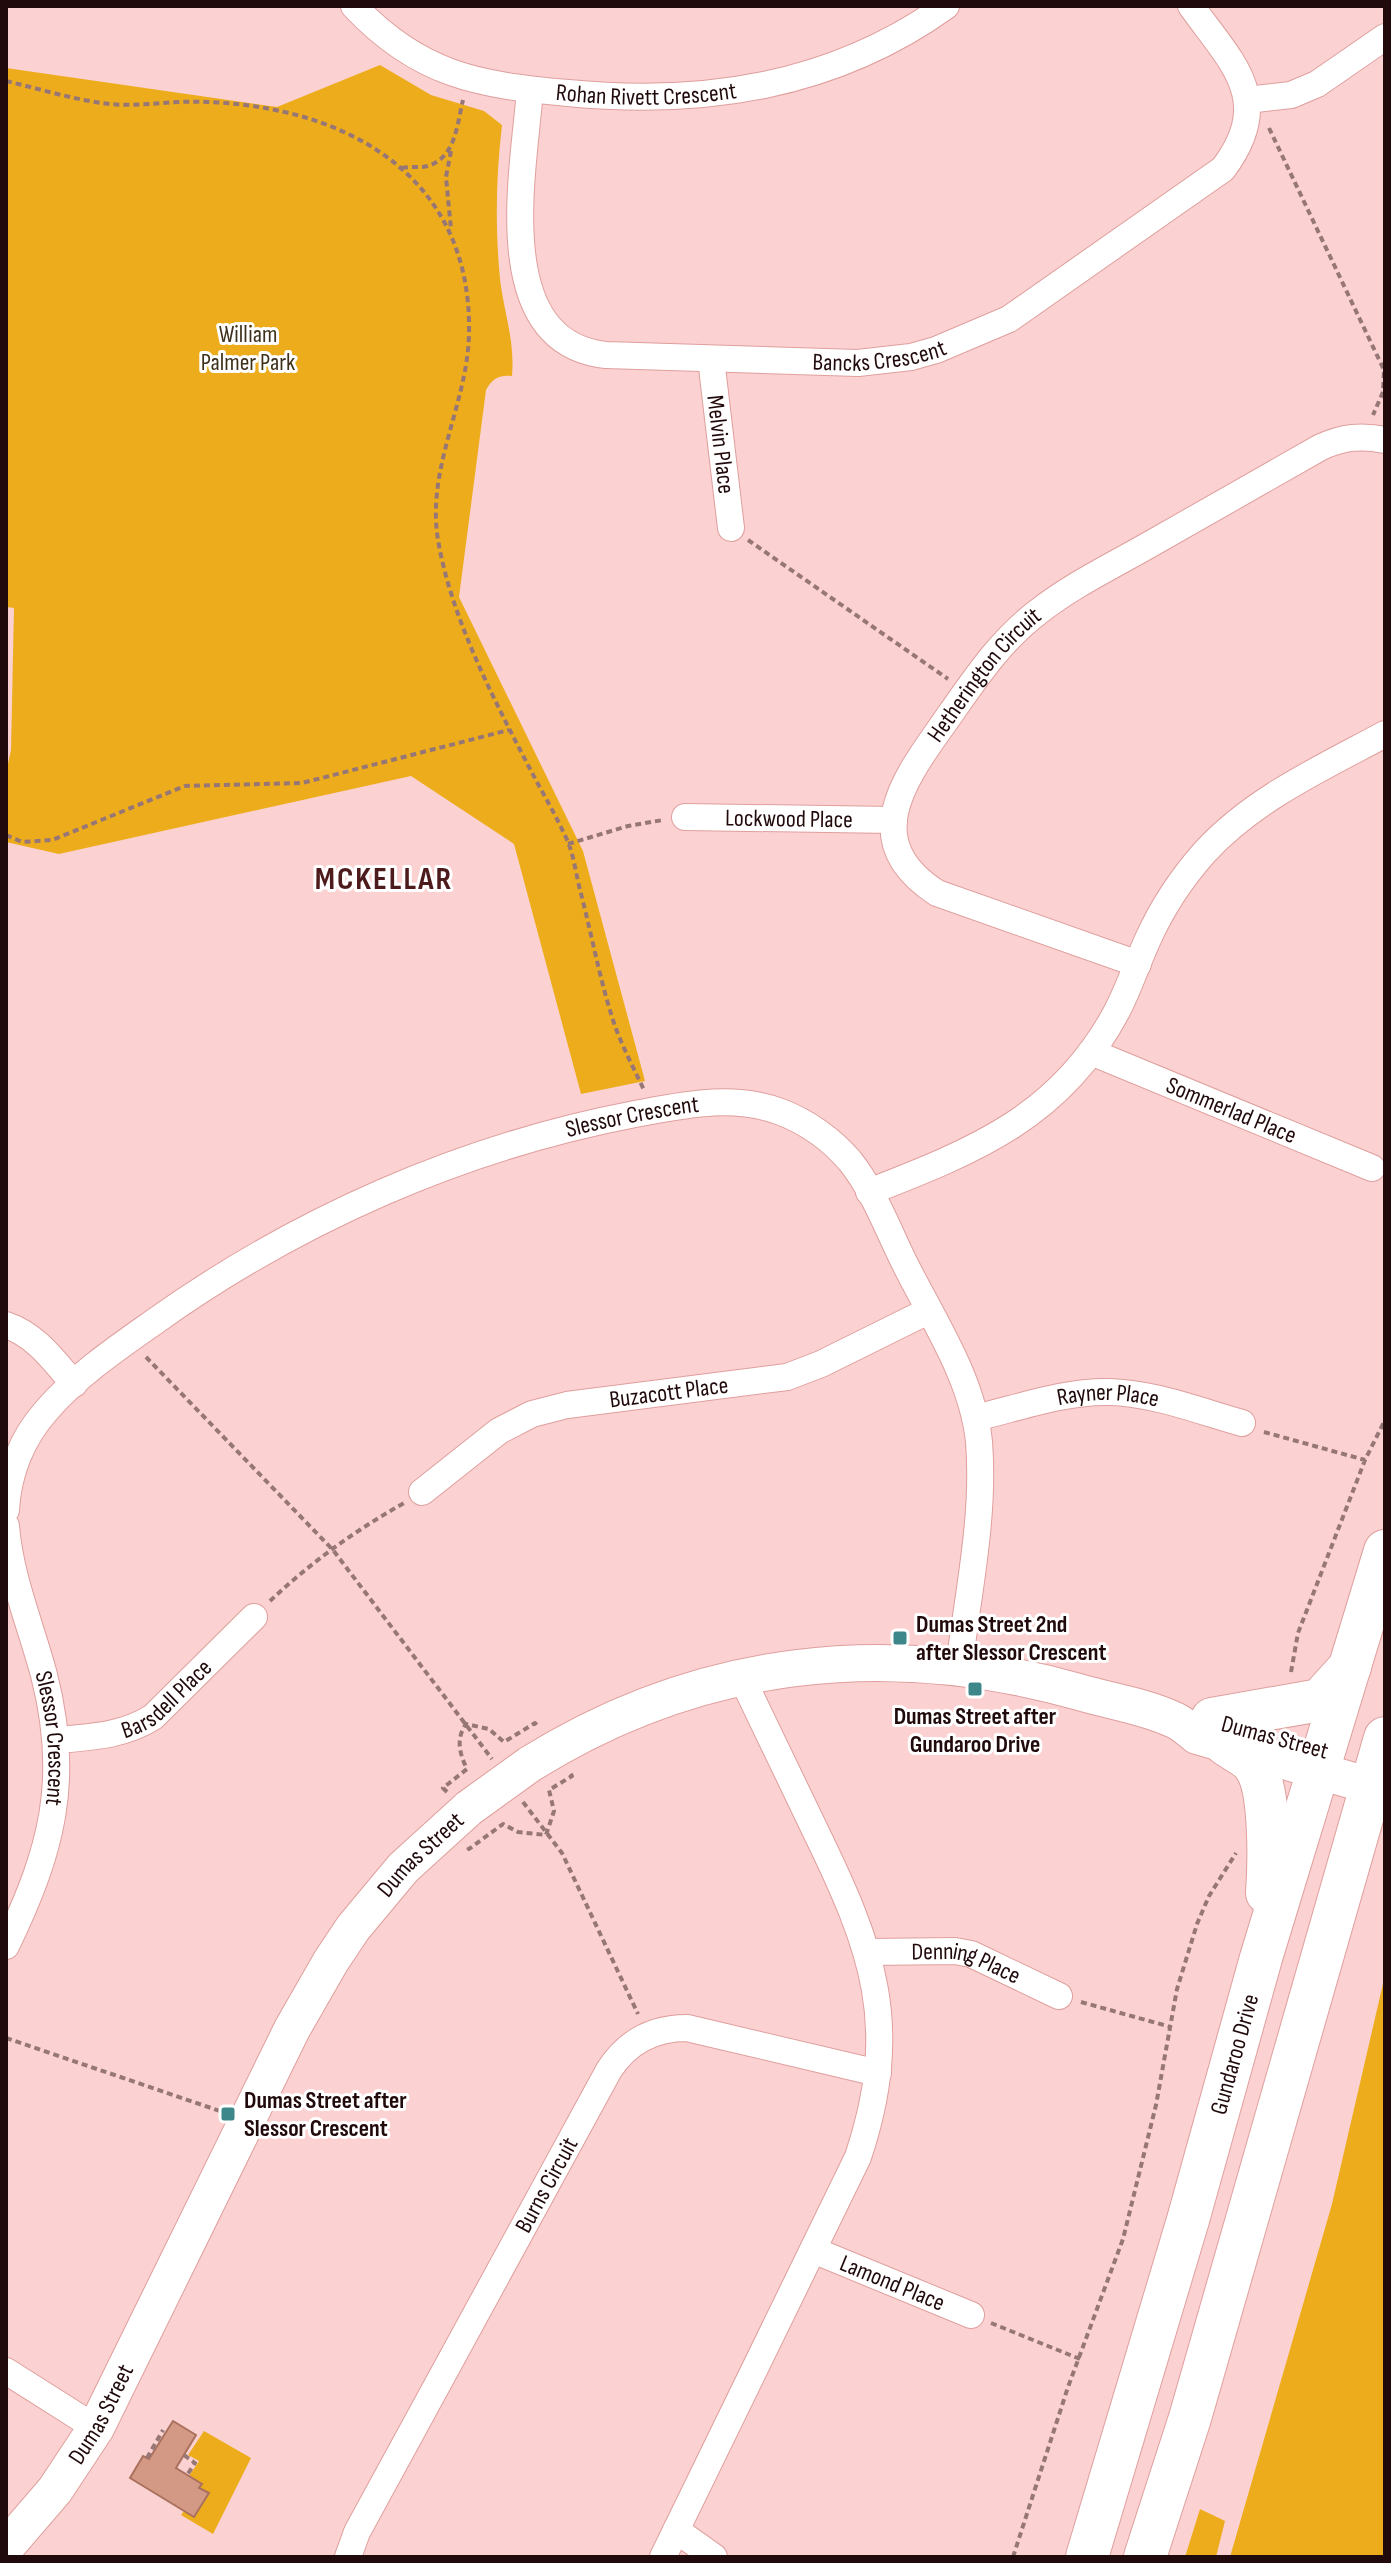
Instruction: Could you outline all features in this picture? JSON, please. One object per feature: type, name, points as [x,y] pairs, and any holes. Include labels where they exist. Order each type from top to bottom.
[{"type":"main road","name":"Gundaroo Drive","points":[[1087,2557],[1171,2277],[1261,1958],[1385,1551]]},
{"type":"main road","points":[[1203,1727],[1320,1700],[1351,1666]]},
{"type":"main road","points":[[1203,1727],[1255,1766],[1263,1790],[1270,1854],[1261,1958]]},
{"type":"main road","points":[[1145,2557],[1194,2403],[1378,1763]]},
{"type":"street","name":"Rohan Rivett Crescent","points":[[354,6],[405,50],[470,80],[530,90],[636,99],[739,91],[773,84],[840,63],[903,33],[946,6]]},
{"type":"street","name":"Bancks Crescent","points":[[530,90],[521,231],[528,289],[538,314],[555,335],[592,353],[845,363],[885,361],[936,350],[986,331],[1032,304],[1223,169],[1243,138],[1255,108],[1232,61],[1191,6]]},
{"type":"street","points":[[1255,108],[1317,84],[1385,37]]},
{"type":"street","name":"Melvin Place","points":[[711,359],[731,528]]},
{"type":"street","name":"Hetherington Circuit","points":[[1138,964],[937,893],[916,878],[897,845],[894,820],[898,796],[908,774],[986,663],[1020,627],[1080,584],[1321,447],[1346,438],[1376,438]]},
{"type":"street","points":[[869,1192],[973,1150],[996,1137],[1057,1091],[1091,1052],[1118,1010],[1159,916],[1197,861],[1225,832],[1267,799],[1381,744]]},
{"type":"street","name":"Lockwood Place","points":[[685,817],[894,820]]},
{"type":"street","name":"Sommerlad Place","points":[[1091,1052],[1372,1168]]},
{"type":"street","name":"Slessor Crescent","points":[[6,1510],[10,1479],[24,1442],[47,1409],[129,1340],[187,1299],[308,1227],[438,1170],[572,1128],[649,1112],[721,1102],[751,1104],[781,1112],[808,1126],[847,1158],[869,1192],[959,1372],[975,1418],[981,1481],[959,1667]]},
{"type":"street","name":"Buzacott Place","points":[[422,1492],[499,1431],[532,1414],[567,1405],[787,1377],[821,1364],[928,1311]]},
{"type":"street","points":[[6,1325],[27,1335],[46,1350],[74,1384]]},
{"type":"street","name":"Rayner Place","points":[[975,1418],[1069,1396],[1108,1392],[1135,1394],[1242,1423]]},
{"type":"street","name":"Slessor Crescent","points":[[6,1526],[6,1539],[44,1676],[56,1740],[56,1798],[45,1855],[36,1883],[6,1946]]},
{"type":"street","name":"Barsdell Place","points":[[56,1740],[108,1736],[153,1717],[254,1617]]},
{"type":"street","name":"Dumas Street","points":[[6,2547],[55,2490],[96,2428],[292,2029],[353,1928],[403,1868],[460,1815],[546,1754],[628,1712],[741,1676],[813,1665],[886,1661],[959,1667],[1064,1688],[1322,1762],[1378,1763]]},
{"type":"street","points":[[663,2557],[858,2157],[878,2073],[880,2024],[868,1952],[848,1897],[741,1676]]},
{"type":"street","name":"Denning Place","points":[[868,1952],[955,1951],[971,1954],[1059,1996]]},
{"type":"street","name":"Burns Circuit","points":[[348,2557],[357,2532],[609,2070],[625,2050],[647,2035],[673,2028],[687,2028],[878,2073]]},
{"type":"street","name":"Lamond Place","points":[[813,2250],[971,2315]]},
{"type":"street","points":[[6,2371],[96,2428]]},
{"type":"street","points":[[676,2530],[714,2557]]},
{"type":"path","points":[[470,80],[446,177],[451,232],[468,295],[469,335],[462,389],[441,462],[437,536],[444,569],[475,655],[509,730],[568,844],[615,1026],[647,1097],[649,1112]]},
{"type":"path","points":[[6,81],[106,103],[145,105],[206,101],[278,111],[341,129],[402,168],[427,194],[451,232]]},
{"type":"path","points":[[1255,108],[1384,370],[1383,392],[1369,425],[1376,438]]},
{"type":"path","points":[[402,168],[427,166],[443,158],[451,148]]},
{"type":"path","points":[[731,528],[966,692]]},
{"type":"path","points":[[6,835],[22,842],[52,840],[185,786],[302,783],[509,730]]},
{"type":"path","points":[[568,844],[628,826],[685,817]]},
{"type":"path","points":[[1292,1680],[1290,1668],[1298,1633],[1365,1460],[1385,1420]]},
{"type":"path","points":[[1242,1423],[1266,1433],[1365,1460]]},
{"type":"path","points":[[254,1617],[291,1581],[363,1527],[422,1492]]},
{"type":"path","points":[[535,1723],[546,1754],[572,1776],[549,1790],[554,1811],[546,1835],[518,1832],[503,1824],[469,1849],[460,1815],[443,1788],[467,1769],[459,1749],[460,1731],[466,1724],[489,1729],[504,1742],[535,1723]]},
{"type":"path","points":[[1013,2557],[1068,2387],[1123,2239],[1156,2105],[1177,1989],[1197,1924],[1239,1843]]},
{"type":"path","points":[[1059,1996],[1171,2027]]},
{"type":"path","points":[[6,2038],[228,2114]]},
{"type":"path","points":[[971,2315],[1080,2359]]},
{"type":"path","points":[[147,2458],[163,2430]]},
{"type":"path","points":[[184,2455],[195,2463],[187,2475]]},
{"type":"green space","name":"William Palmer Park","points":[[380,65],[431,95],[484,111],[502,125],[497,183],[497,240],[512,350],[512,376],[496,378],[486,390],[459,597],[583,851],[645,1081],[581,1094],[514,844],[411,776],[59,854],[6,842],[14,608],[6,607],[6,68],[277,107]]},
{"type":"green space","points":[[1385,1975],[1385,2557],[1230,2557],[1332,2204]]},
{"type":"green space","points":[[204,2431],[251,2458],[213,2534],[181,2515],[184,2511],[194,2517],[209,2494],[199,2488],[202,2484],[189,2476],[199,2461],[188,2455]]},
{"type":"green space","points":[[1200,2509],[1225,2521],[1216,2557],[1185,2557]]},
{"type":"building","points":[[173,2421],[196,2435],[176,2468],[202,2484],[199,2488],[209,2493],[194,2517],[130,2478],[143,2456],[149,2459]]},
{"type":"place","name":"Dumas Street 2nd after Slessor Crescent","points":[[900,1638]]},
{"type":"place","name":"Dumas Street after Gundaroo Drive","points":[[975,1689]]},
{"type":"place","name":"Dumas Street after Slessor Crescent","points":[[228,2114]]},
{"type":"district","name":"MCKELLAR","points":[[384,878]]}]
